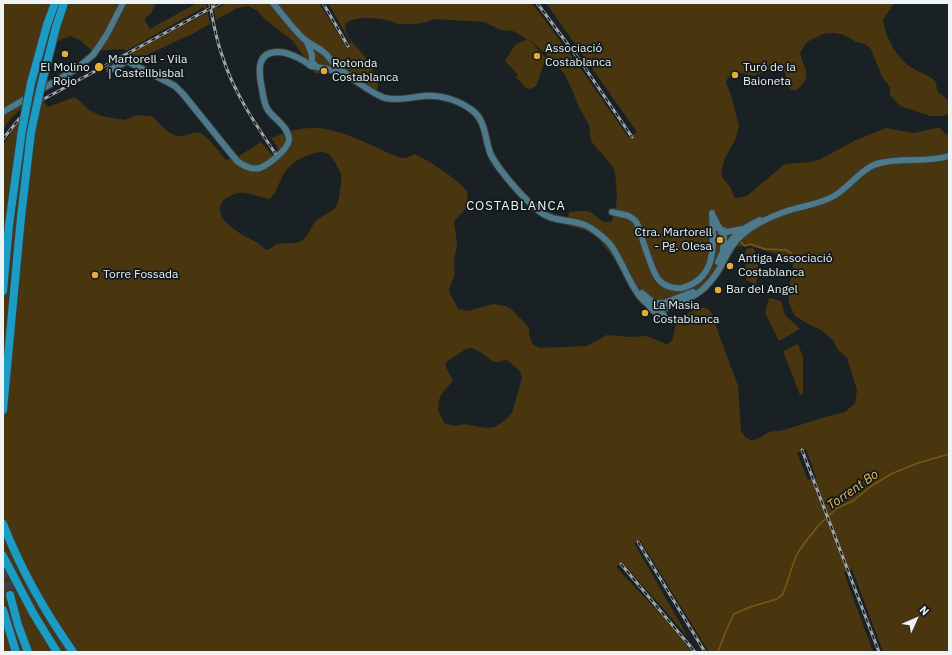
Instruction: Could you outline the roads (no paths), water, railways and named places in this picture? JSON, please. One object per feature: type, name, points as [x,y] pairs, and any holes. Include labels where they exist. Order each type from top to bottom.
[{"type":"highway","points":[[3,291],[9,225],[22,130],[47,25],[55,3]]},
{"type":"highway","points":[[3,410],[21,217],[32,132],[40,86],[64,3]]},
{"type":"highway","points":[[3,524],[28,579],[56,627],[73,652]]},
{"type":"highway","points":[[3,556],[33,613],[57,652]]},
{"type":"highway","points":[[10,595],[18,625],[28,652]]},
{"type":"highway","points":[[3,610],[16,652]]},
{"type":"main road","points":[[3,112],[76,69],[93,55],[101,45],[123,3]]},
{"type":"main road","points":[[273,3],[306,41],[325,53],[337,67],[373,92],[386,98],[397,99],[436,95],[452,100],[472,110],[481,121],[488,148],[496,163],[531,204],[549,217],[585,225],[596,231],[614,250],[626,270],[628,278],[634,288],[661,315]]},
{"type":"main road","points":[[306,41],[312,56],[312,62],[319,67]]},
{"type":"main road","points":[[302,60],[312,56],[317,51],[321,51]]},
{"type":"main road","points":[[110,70],[130,61],[175,86],[237,161],[244,166],[255,168],[265,165],[284,150],[288,145],[289,139],[284,128],[265,104],[259,77],[259,65],[268,54],[285,52],[311,66],[347,74]]},
{"type":"main road","points":[[319,67],[326,62],[327,56]]},
{"type":"main road","points":[[661,315],[672,305],[691,298],[702,291],[719,270],[731,239],[744,228],[760,219],[773,214],[813,205],[831,198],[869,168],[879,163],[938,159],[949,156]]},
{"type":"main road","points":[[612,212],[629,215],[634,218],[657,277],[662,283],[674,288],[688,285],[698,280],[706,271],[713,250],[716,228],[712,213]]},
{"type":"main road","points":[[726,251],[741,236],[755,226],[782,213]]},
{"type":"main road","points":[[716,228],[731,239]]},
{"type":"main road","points":[[726,234],[744,228]]},
{"type":"main road","points":[[726,234],[726,251]]},
{"type":"main road","points":[[731,239],[741,236]]},
{"type":"main road","points":[[648,301],[659,304],[674,300],[707,286]]},
{"type":"main road","points":[[661,315],[674,300]]},
{"type":"waterway","points":[[741,242],[745,246],[750,244],[765,249],[786,250],[791,253],[795,263],[799,263]]},
{"type":"waterway","name":"Torrent Bo","points":[[718,652],[734,614],[750,607],[777,599],[783,594],[796,556],[818,526],[837,508],[853,501],[870,487],[891,474],[918,463],[949,454]]},
{"type":"tunnel","points":[[3,558],[10,595]]},
{"type":"railway","points":[[3,139],[19,119],[42,100],[220,3]]},
{"type":"railway","points":[[323,3],[348,46]]},
{"type":"railway","points":[[537,3],[581,62],[632,137]]},
{"type":"railway","points":[[210,4],[218,43],[232,81],[252,118],[275,153]]},
{"type":"railway","points":[[802,450],[879,652]]},
{"type":"railway","points":[[638,542],[705,652]]},
{"type":"railway","points":[[621,564],[695,652]]},
{"type":"place","name":"El Molino Rojo","points":[[65,54]]},
{"type":"place","name":"Associació Costablanca","points":[[537,56]]},
{"type":"place","name":"Martorell - Vila | Castellbisbal","points":[[99,67]]},
{"type":"place","name":"Rotonda Costablanca","points":[[324,71]]},
{"type":"place","name":"Turó de la Baioneta","points":[[735,75]]},
{"type":"place","name":"Ctra. Martorell - Pg. Olesa","points":[[720,240]]},
{"type":"place","name":"Antiga Associació Costablanca","points":[[730,266]]},
{"type":"place","name":"Torre Fossada","points":[[95,275]]},
{"type":"place","name":"Bar del Angel","points":[[718,290]]},
{"type":"place","name":"La Masia Costablanca","points":[[645,313]]},
{"type":"district","name":"COSTABLANCA","points":[[516,206]]}]
